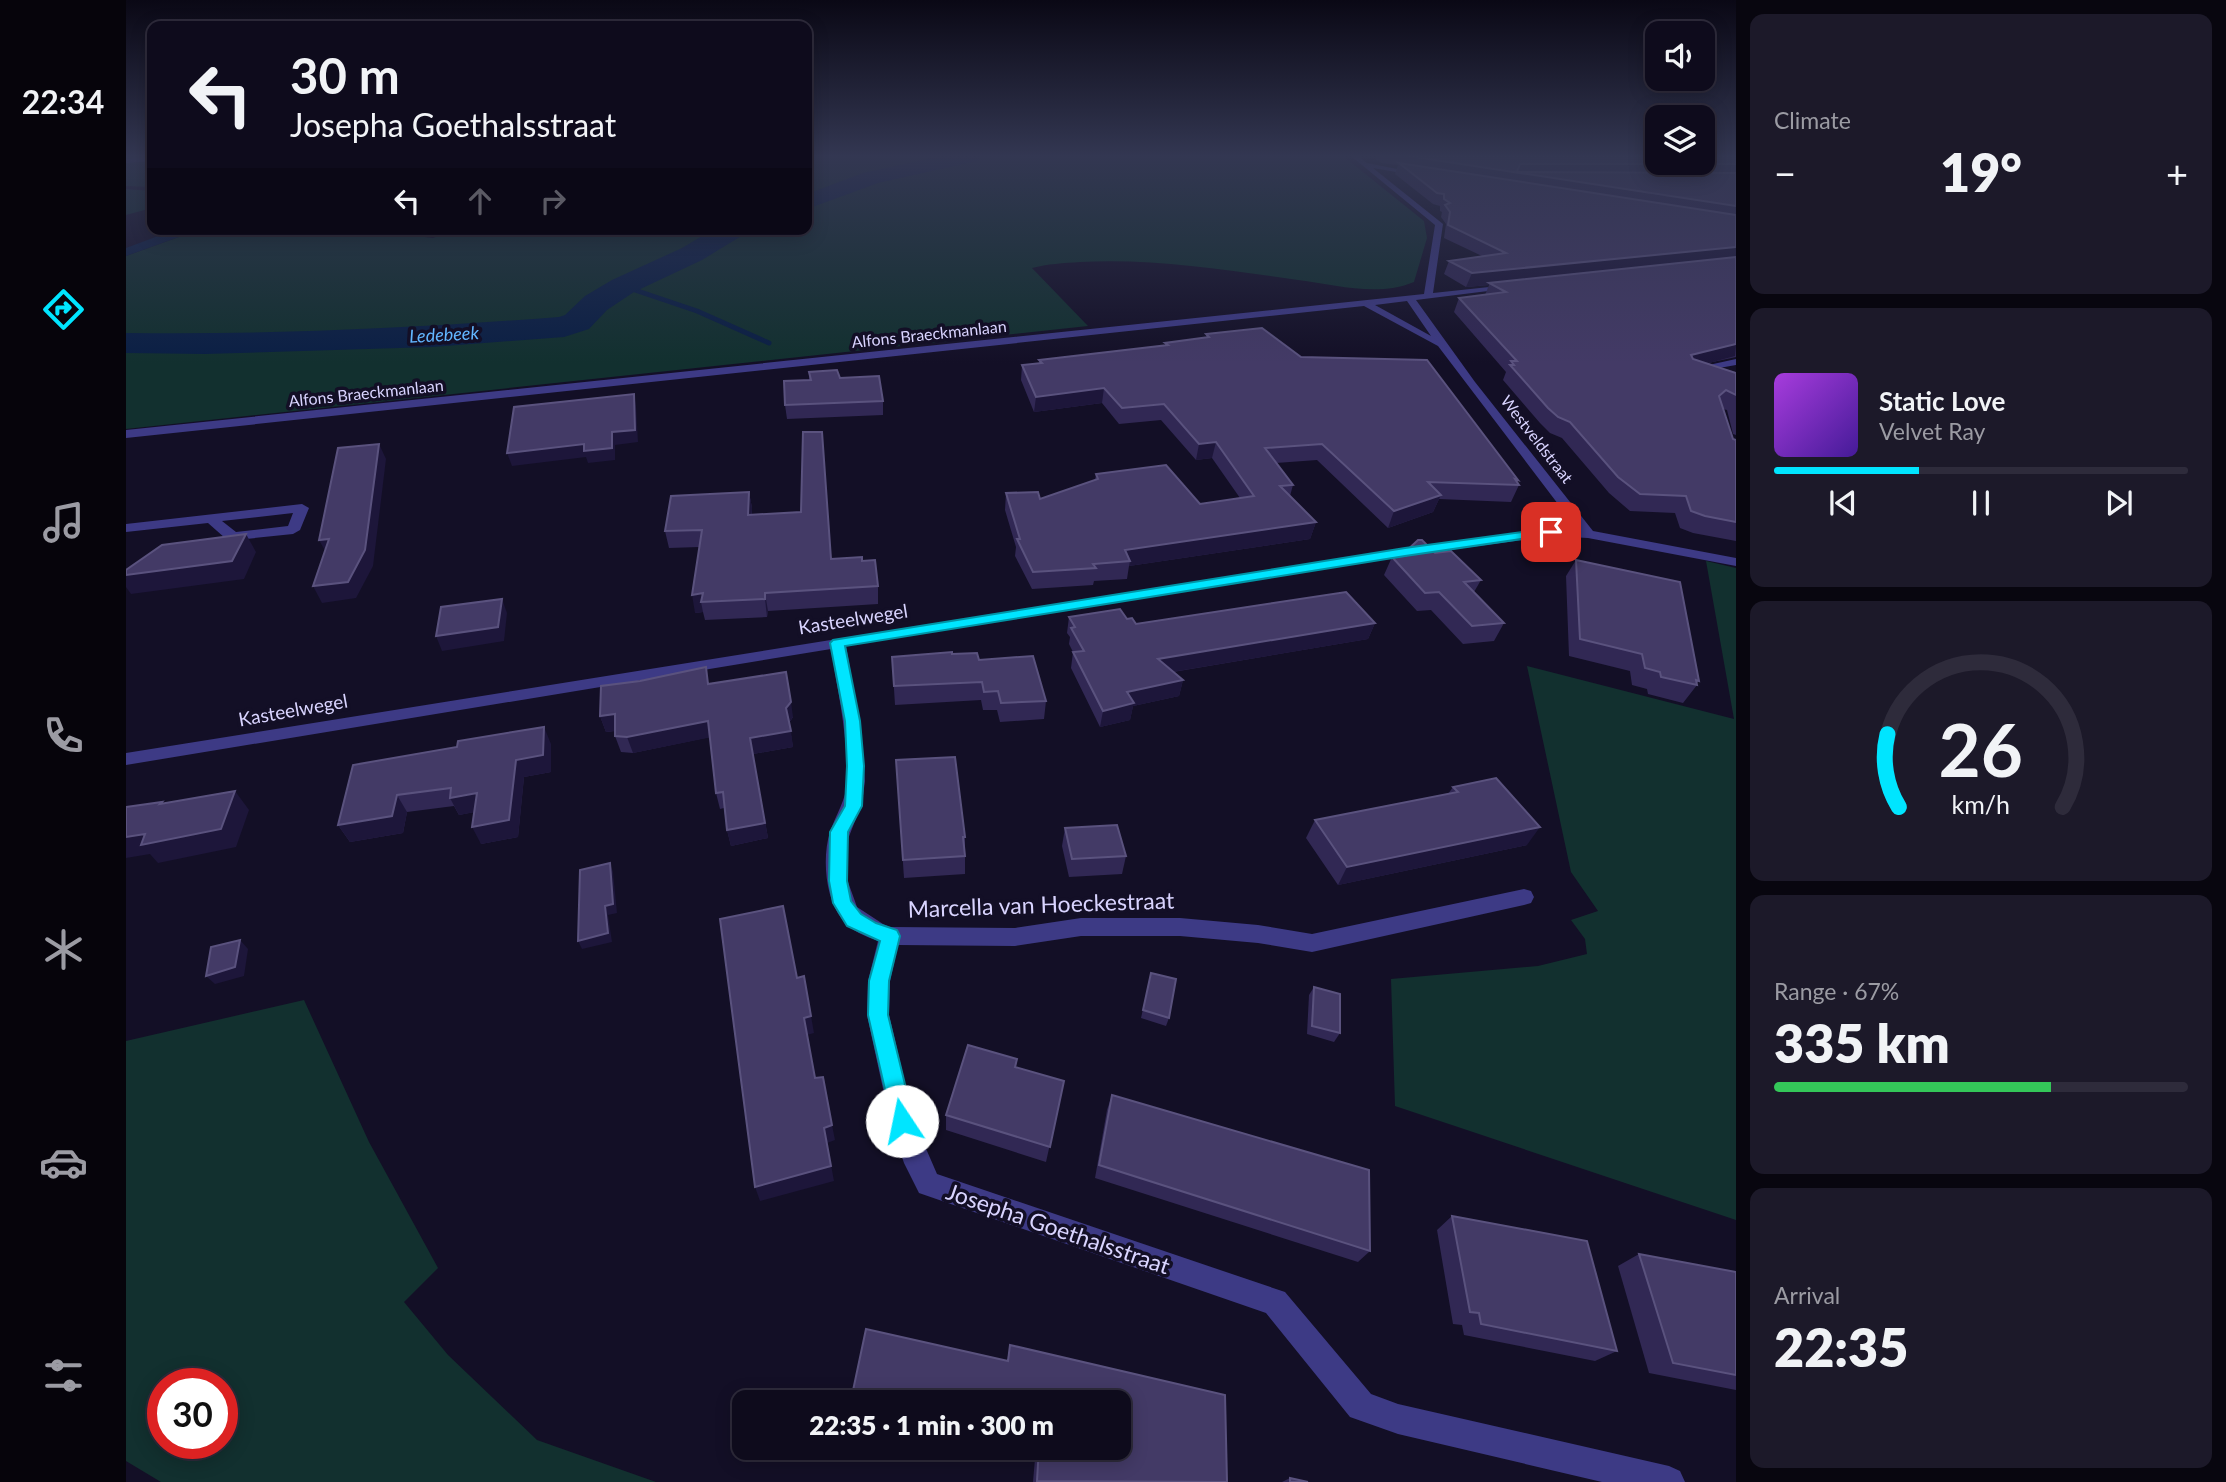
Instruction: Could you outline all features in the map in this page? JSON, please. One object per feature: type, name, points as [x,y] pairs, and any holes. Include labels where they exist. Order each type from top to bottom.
[{"type":"street","points":[[1428,296],[1439,225]]},
{"type":"street","name":"Alfons Braeckmanlaan","points":[[126,434],[1524,287]]},
{"type":"street","name":"Westveldstraat","points":[[1410,299],[1443,347],[1588,534]]},
{"type":"street","name":"Westveldstraat","points":[[1367,304],[1443,347]]},
{"type":"street","points":[[1715,380],[1690,371],[1736,362]]},
{"type":"street","points":[[126,528],[210,518],[302,508],[293,530],[242,536],[230,535],[210,518]]},
{"type":"street","name":"Kasteelwegel","points":[[126,759],[1405,552],[1551,532],[1588,534]]},
{"type":"street","points":[[1588,534],[1736,562]]},
{"type":"street","points":[[838,643],[853,721],[856,766],[854,806],[839,832],[837,857],[840,892],[842,903],[854,920],[870,930],[890,936]]},
{"type":"street","name":"Marcella van Hoeckestraat","points":[[890,936],[1015,937],[1081,927],[1180,927],[1258,934],[1312,943],[1524,897]]},
{"type":"street","name":"Josepha Goethalsstraat","points":[[890,936],[879,981],[878,1015],[902,1121],[917,1163],[928,1184],[1275,1302],[1361,1406],[1398,1419],[1669,1482]]},
{"type":"green space","points":[[812,225],[1425,225],[1427,238],[1414,282],[1386,289],[1357,288],[1162,263],[1107,261],[1056,264],[1032,268],[1088,326],[126,429],[126,256],[184,235],[408,235],[433,238],[441,235],[812,235]]},
{"type":"green space","points":[[1706,561],[1736,568],[1736,1220],[1395,1106],[1391,979],[1538,966],[1587,954],[1585,939],[1571,920],[1598,911],[1571,872],[1527,666],[1734,719]]},
{"type":"green space","points":[[304,1000],[369,1142],[438,1268],[404,1302],[448,1355],[537,1440],[656,1482],[161,1482],[126,1461],[126,1041]]},
{"type":"water","points":[[161,235],[184,235],[126,256],[126,248]]},
{"type":"building","points":[[1448,225],[1736,225],[1736,247],[1472,273],[1449,261],[1506,253]]},
{"type":"building","points":[[1736,257],[1736,344],[1691,355],[1693,359],[1736,373],[1736,395],[1726,390],[1719,396],[1733,439],[1736,440],[1736,522],[1691,511],[1686,496],[1640,494],[1618,477],[1570,422],[1558,417],[1548,408],[1510,365],[1514,365],[1511,361],[1517,361],[1459,298],[1506,292],[1489,283]]},
{"type":"building","points":[[1262,328],[1301,357],[1427,360],[1518,480],[1515,479],[1519,485],[1428,482],[1441,495],[1394,511],[1322,444],[1265,448],[1293,485],[1280,486],[1316,522],[1125,550],[1130,561],[1093,564],[1096,568],[1033,572],[1017,539],[1020,539],[1006,493],[1038,492],[1040,499],[1098,479],[1096,474],[1166,465],[1200,504],[1254,496],[1216,442],[1199,444],[1164,404],[1122,408],[1104,388],[1036,397],[1022,365],[1042,363],[1039,360],[1168,345],[1165,343],[1209,337],[1206,334]]},
{"type":"building","points":[[837,370],[840,378],[879,376],[883,401],[785,405],[784,381],[811,380],[809,372]]},
{"type":"building","points":[[634,394],[635,430],[612,432],[612,448],[584,451],[584,444],[507,453],[514,407]]},
{"type":"building","points":[[803,432],[822,432],[831,559],[862,557],[862,561],[875,560],[878,586],[765,593],[765,599],[701,602],[703,593],[692,595],[702,530],[665,531],[671,496],[749,492],[748,515],[801,512]]},
{"type":"building","points":[[379,444],[365,550],[348,582],[313,586],[329,539],[319,540],[338,448]]},
{"type":"building","points":[[246,534],[232,561],[126,575],[126,570],[162,545]]},
{"type":"building","points":[[1418,540],[1422,540],[1435,553],[1451,551],[1481,580],[1464,582],[1504,623],[1472,626],[1439,592],[1425,593],[1392,557],[1405,556],[1403,554]]},
{"type":"building","points":[[1576,560],[1680,582],[1699,681],[1696,680],[1697,685],[1661,677],[1660,672],[1645,668],[1642,654],[1580,639]]},
{"type":"building","points":[[1346,592],[1375,623],[1158,659],[1183,680],[1127,692],[1134,703],[1103,711],[1073,652],[1084,651],[1071,628],[1075,627],[1069,617],[1120,609],[1127,619],[1132,618],[1136,624]]},
{"type":"building","points":[[502,599],[498,627],[436,636],[441,607]]},
{"type":"building","points":[[952,652],[977,653],[979,660],[1033,656],[1046,701],[1001,703],[998,691],[984,692],[982,682],[894,686],[892,657]]},
{"type":"building","points":[[706,667],[708,684],[786,672],[791,702],[786,708],[791,731],[750,738],[765,823],[727,830],[723,792],[716,793],[708,721],[627,737],[615,736],[615,714],[600,716],[601,686]]},
{"type":"building","points":[[544,727],[543,755],[516,760],[509,820],[472,827],[477,793],[450,798],[451,788],[397,795],[392,816],[338,825],[353,765],[457,747],[458,741]]},
{"type":"building","points":[[955,757],[965,856],[903,860],[896,760]]},
{"type":"building","points":[[1496,778],[1540,827],[1347,867],[1315,820],[1458,792],[1453,787]]},
{"type":"building","points":[[235,791],[221,829],[141,845],[145,834],[126,837],[126,807]]},
{"type":"building","points":[[1117,825],[1126,856],[1072,859],[1065,828]]},
{"type":"building","points":[[610,863],[613,904],[605,906],[608,933],[578,941],[580,870]]},
{"type":"building","points":[[783,906],[797,978],[804,976],[811,1016],[804,1018],[815,1078],[823,1077],[832,1125],[824,1128],[831,1166],[755,1187],[720,919]]},
{"type":"building","points":[[240,940],[235,967],[206,976],[211,947]]},
{"type":"building","points":[[1151,973],[1176,979],[1169,1018],[1143,1010]]},
{"type":"building","points":[[1314,987],[1340,994],[1340,1033],[1312,1026]]},
{"type":"building","points":[[968,1045],[1017,1059],[1015,1067],[1064,1081],[1050,1147],[946,1115]]},
{"type":"building","points":[[1112,1095],[1369,1170],[1370,1251],[1099,1165]]},
{"type":"building","points":[[1452,1216],[1587,1241],[1617,1351],[1481,1324],[1479,1313],[1470,1312]]},
{"type":"building","points":[[1639,1254],[1736,1272],[1736,1375],[1673,1363]]},
{"type":"building","points":[[866,1329],[1008,1361],[1010,1345],[1225,1395],[1227,1482],[1037,1481],[1038,1460],[1131,1460],[1131,1390],[853,1390]]},
{"type":"building","points":[[1290,1478],[1308,1482],[1290,1482]]},
{"type":"waterway","name":"Ledebeek","points":[[126,343],[205,344],[432,337],[564,327],[577,322],[596,303],[623,286],[692,254],[724,235]]},
{"type":"waterway","points":[[623,286],[697,311],[769,343]]},
{"type":"route","points":[[902,1121],[893,1070],[878,1015],[879,981],[890,936],[870,930],[854,920],[842,903],[838,881],[839,832],[854,806],[856,785],[853,721],[838,643],[1405,552],[1551,532]]}]
